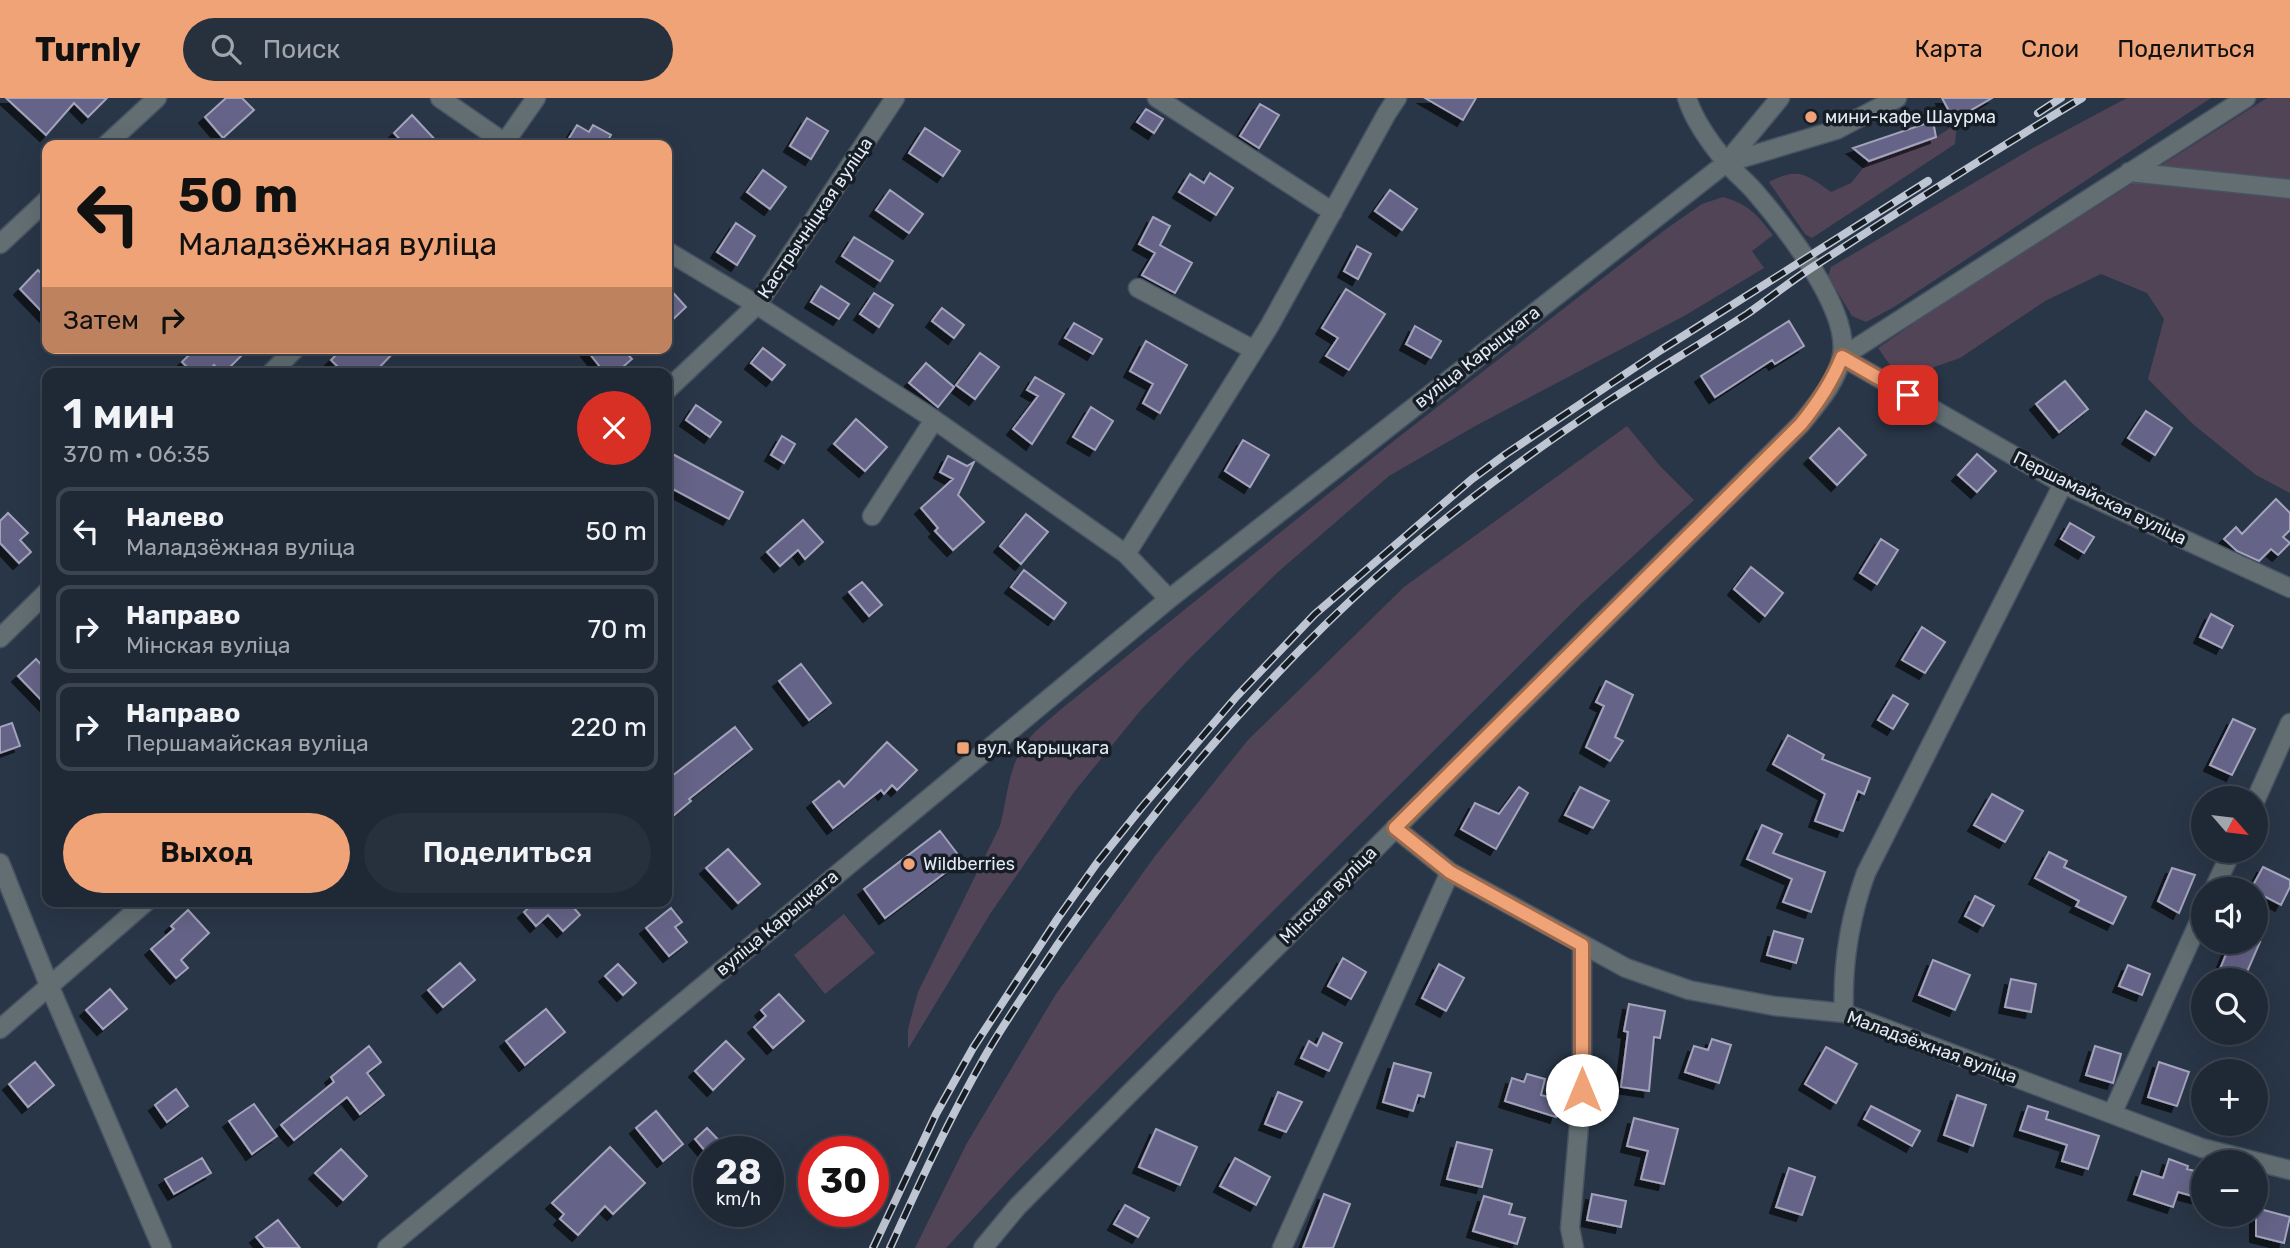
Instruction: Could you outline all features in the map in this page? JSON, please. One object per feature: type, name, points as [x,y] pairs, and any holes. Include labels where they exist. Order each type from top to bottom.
[{"type":"street","points":[[111,140],[157,98]]},
{"type":"street","points":[[440,98],[498,140]]},
{"type":"street","points":[[508,140],[536,98]]},
{"type":"street","name":"Кастрычніцкая вуліца","points":[[672,385],[757,305],[895,98]]},
{"type":"street","points":[[1157,98],[1333,212]]},
{"type":"street","points":[[1126,554],[1254,350],[1387,113],[1398,98]]},
{"type":"street","points":[[1687,98],[1699,123],[1726,163],[1771,211],[1812,268],[1838,317],[1844,340],[1842,357]]},
{"type":"street","points":[[1726,163],[1780,98]]},
{"type":"street","points":[[1726,163],[1836,130],[1897,98]]},
{"type":"street","points":[[1842,357],[2246,98]]},
{"type":"street","name":"вуліца Карыцкага","points":[[387,1248],[1169,599],[1726,163]]},
{"type":"street","points":[[2129,172],[2290,189]]},
{"type":"street","points":[[0,244],[42,205]]},
{"type":"street","points":[[672,254],[757,305],[934,419],[1126,554],[1169,599]]},
{"type":"street","points":[[1138,288],[1254,350]]},
{"type":"street","points":[[276,368],[290,354]]},
{"type":"street","name":"Першамайская вуліца","points":[[1842,357],[2063,484],[2290,588]]},
{"type":"street","name":"Мінская вуліца","points":[[983,1248],[1027,1197],[1801,424],[1818,403],[1842,357]]},
{"type":"street","points":[[872,516],[934,419]]},
{"type":"street","points":[[1844,1013],[1843,995],[1850,929],[1866,873],[2063,484]]},
{"type":"street","points":[[0,638],[42,597]]},
{"type":"street","points":[[2262,786],[2290,723]]},
{"type":"street","name":"Маладзёжная вуліца","points":[[1395,828],[1450,872],[1626,968],[1689,989],[1774,1006],[1844,1013],[2202,1148],[2290,1170]]},
{"type":"street","points":[[0,863],[49,985],[162,1248]]},
{"type":"street","points":[[1282,1248],[1450,872]]},
{"type":"street","points":[[0,1030],[141,907]]},
{"type":"street","points":[[2112,1114],[2191,940]]},
{"type":"street","points":[[1574,1248],[1570,1228],[1582,1090],[1582,945]]},
{"type":"shaded area","points":[[2127,98],[2211,98],[1894,307],[1866,322],[1852,316],[1828,276],[1831,267],[2033,148]]},
{"type":"shaded area","points":[[2267,98],[2290,98],[2290,493],[2256,475],[2194,425],[2148,379],[2164,319],[2147,293],[2101,274],[2045,301],[1960,358],[1900,379],[1878,348],[1933,310]]},
{"type":"shaded area","points":[[1957,124],[1955,144],[1812,238],[1805,234],[1769,182],[1795,174],[1808,177],[1831,192],[1851,183],[1869,161],[1936,137]]},
{"type":"shaded area","points":[[1723,197],[1752,211],[1773,235],[1752,251],[1764,268],[1684,316],[1477,425],[1389,476],[1278,572],[1140,711],[1074,792],[990,914],[908,1049],[908,1029],[918,992],[1000,826],[1014,764],[1036,731],[1395,440],[1666,229],[1702,204]]},
{"type":"shaded area","points":[[1627,426],[1660,466],[1694,500],[1582,603],[1269,915],[1019,1169],[946,1248],[915,1248],[967,1143],[1056,994],[1155,856],[1248,740],[1404,587]]},
{"type":"shaded area","points":[[844,914],[875,953],[825,994],[794,955]]},
{"type":"building","points":[[6,98],[107,98],[88,117],[74,103],[46,135]]},
{"type":"building","points":[[226,98],[242,98],[254,110],[223,138],[205,117]]},
{"type":"building","points":[[1425,98],[1476,98],[1463,120]]},
{"type":"building","points":[[1942,98],[1992,98],[1954,120]]},
{"type":"building","points":[[1260,104],[1279,115],[1259,148],[1240,136]]},
{"type":"building","points":[[1146,109],[1163,119],[1154,133],[1137,122]]},
{"type":"building","points":[[412,115],[435,140],[400,140],[394,133]]},
{"type":"building","points":[[807,118],[828,131],[811,159],[790,146]]},
{"type":"building","points":[[1933,121],[1936,137],[1869,161],[1853,148]]},
{"type":"building","points":[[577,125],[589,132],[593,125],[611,135],[608,140],[568,140]]},
{"type":"building","points":[[925,128],[960,151],[943,176],[909,153]]},
{"type":"building","points":[[763,170],[786,187],[770,209],[747,192]]},
{"type":"building","points":[[1210,173],[1233,188],[1216,215],[1179,192],[1190,174],[1204,183]]},
{"type":"building","points":[[890,190],[923,214],[909,233],[876,210]]},
{"type":"building","points":[[1390,190],[1417,209],[1402,230],[1375,211]]},
{"type":"building","points":[[1153,217],[1170,226],[1160,245],[1192,263],[1175,293],[1142,275],[1155,253],[1139,244]]},
{"type":"building","points":[[736,223],[755,236],[737,265],[717,252]]},
{"type":"building","points":[[854,237],[893,261],[880,281],[842,256]]},
{"type":"building","points":[[1357,246],[1371,254],[1358,279],[1344,271]]},
{"type":"building","points":[[38,270],[42,274],[42,312],[20,289]]},
{"type":"building","points":[[821,286],[849,304],[839,319],[811,302]]},
{"type":"building","points":[[1346,289],[1385,314],[1349,370],[1326,356],[1338,338],[1322,328]]},
{"type":"building","points":[[672,292],[686,307],[672,320]]},
{"type":"building","points":[[874,293],[893,305],[879,327],[860,314]]},
{"type":"building","points":[[942,308],[964,325],[954,338],[932,321]]},
{"type":"building","points":[[1789,321],[1804,346],[1775,364],[1772,360],[1715,397],[1701,376]]},
{"type":"building","points":[[1074,323],[1102,339],[1093,354],[1065,338]]},
{"type":"building","points":[[1415,326],[1441,341],[1431,358],[1406,344]]},
{"type":"building","points":[[1146,341],[1187,365],[1160,413],[1143,403],[1153,384],[1130,371]]},
{"type":"building","points":[[763,348],[785,365],[772,380],[751,363]]},
{"type":"building","points":[[980,353],[999,367],[975,399],[956,385]]},
{"type":"building","points":[[190,354],[243,354],[229,368],[217,368],[214,365],[211,368],[188,368],[182,362]]},
{"type":"building","points":[[337,354],[392,354],[379,368],[339,368],[331,360]]},
{"type":"building","points":[[590,354],[627,354],[632,359],[622,368],[601,368]]},
{"type":"building","points":[[926,363],[954,387],[938,407],[909,383]]},
{"type":"building","points":[[1035,377],[1064,394],[1032,444],[1013,429],[1038,396],[1027,390]]},
{"type":"building","points":[[2065,381],[2088,409],[2059,432],[2036,404]]},
{"type":"building","points":[[696,405],[721,422],[710,437],[686,420]]},
{"type":"building","points":[[1091,407],[1113,421],[1095,450],[1073,437]]},
{"type":"building","points":[[2146,411],[2172,428],[2155,455],[2128,438]]},
{"type":"building","points":[[856,419],[887,447],[865,471],[834,444]]},
{"type":"building","points":[[1839,428],[1866,455],[1837,485],[1810,458]]},
{"type":"building","points":[[782,436],[795,444],[784,463],[771,455]]},
{"type":"building","points":[[1243,440],[1269,455],[1250,487],[1225,471]]},
{"type":"building","points":[[672,454],[743,492],[729,519],[672,489]]},
{"type":"building","points":[[1977,454],[1996,471],[1977,492],[1958,475]]},
{"type":"building","points":[[948,456],[967,466],[974,462],[958,495],[984,522],[953,550],[935,531],[938,528],[921,508],[953,479],[940,472]]},
{"type":"building","points":[[2276,499],[2290,513],[2290,530],[2283,537],[2290,543],[2278,555],[2271,549],[2259,561],[2237,551],[2224,539],[2236,527],[2242,534]]},
{"type":"building","points":[[8,513],[28,533],[20,540],[31,552],[19,563],[0,543],[0,521]]},
{"type":"building","points":[[1026,514],[1048,532],[1021,564],[1000,546]]},
{"type":"building","points":[[803,520],[823,542],[805,559],[798,550],[780,566],[767,552]]},
{"type":"building","points":[[2070,523],[2094,537],[2084,553],[2061,539]]},
{"type":"building","points":[[1881,539],[1898,550],[1877,584],[1860,573]]},
{"type":"building","points":[[1751,567],[1783,593],[1765,616],[1734,589]]},
{"type":"building","points":[[1024,570],[1066,603],[1054,619],[1011,587]]},
{"type":"building","points":[[862,582],[882,605],[869,616],[849,592]]},
{"type":"building","points":[[2211,614],[2233,626],[2222,648],[2200,637]]},
{"type":"building","points":[[1922,627],[1945,642],[1925,673],[1902,660]]},
{"type":"building","points":[[36,659],[42,666],[42,701],[18,676]]},
{"type":"building","points":[[801,664],[831,703],[809,720],[779,681]]},
{"type":"building","points":[[1606,681],[1633,695],[1615,737],[1623,741],[1610,761],[1586,747],[1604,706],[1596,702]]},
{"type":"building","points":[[1893,695],[1908,704],[1893,729],[1878,720]]},
{"type":"building","points":[[2233,719],[2255,729],[2232,775],[2210,765]]},
{"type":"building","points":[[12,723],[20,746],[0,753],[0,727]]},
{"type":"building","points":[[735,727],[752,749],[689,799],[691,801],[672,817],[672,776]]},
{"type":"building","points":[[1788,735],[1824,755],[1822,759],[1870,778],[1864,794],[1858,791],[1843,831],[1815,821],[1825,794],[1773,764]]},
{"type":"building","points":[[887,742],[917,770],[897,790],[892,785],[884,794],[881,790],[833,828],[813,802],[839,781],[844,787]]},
{"type":"building","points":[[1519,787],[1528,793],[1496,849],[1461,829],[1475,803],[1499,814]]},
{"type":"building","points":[[1580,787],[1609,801],[1593,828],[1565,815]]},
{"type":"building","points":[[1992,794],[2023,811],[2005,842],[1974,825]]},
{"type":"building","points":[[1762,825],[1782,834],[1773,853],[1825,872],[1811,912],[1783,902],[1792,879],[1747,859]]},
{"type":"building","points":[[940,831],[962,860],[885,918],[864,889]]},
{"type":"building","points":[[728,849],[760,884],[738,903],[706,868]]},
{"type":"building","points":[[2049,852],[2067,861],[2064,867],[2126,897],[2113,924],[2076,906],[2079,901],[2035,878]]},
{"type":"building","points":[[2263,867],[2290,880],[2290,887],[2281,905],[2268,898],[2268,877],[2258,877]]},
{"type":"building","points":[[2172,868],[2195,875],[2191,877],[2191,884],[2179,913],[2158,901]]},
{"type":"building","points":[[1975,896],[1994,906],[1983,926],[1965,916]]},
{"type":"building","points":[[529,907],[573,907],[580,915],[563,931],[548,915],[536,926],[524,912]]},
{"type":"building","points":[[671,908],[682,922],[675,927],[687,942],[669,956],[646,928]]},
{"type":"building","points":[[188,910],[209,933],[181,960],[188,968],[176,978],[151,949],[174,929],[171,926]]},
{"type":"building","points":[[1774,931],[1803,939],[1796,963],[1767,955]]},
{"type":"building","points":[[2226,954],[2255,954],[2249,968],[2220,968]]},
{"type":"building","points":[[1343,958],[1366,972],[1351,999],[1328,986]]},
{"type":"building","points":[[1933,960],[1970,975],[1955,1010],[1919,995]]},
{"type":"building","points":[[460,963],[475,980],[443,1007],[428,990]]},
{"type":"building","points":[[618,964],[636,983],[623,995],[605,976]]},
{"type":"building","points":[[1439,964],[1464,978],[1446,1011],[1422,998]]},
{"type":"building","points":[[2128,965],[2150,974],[2142,995],[2119,986]]},
{"type":"building","points":[[2011,979],[2036,984],[2031,1012],[2005,1007]]},
{"type":"building","points":[[110,989],[127,1009],[103,1029],[86,1010]]},
{"type":"building","points":[[779,994],[804,1021],[773,1048],[754,1027],[766,1016],[761,1010]]},
{"type":"building","points":[[1629,1004],[1665,1011],[1660,1038],[1654,1037],[1649,1091],[1621,1087],[1628,1032],[1624,1031]]},
{"type":"building","points":[[546,1009],[565,1032],[525,1065],[506,1041]]},
{"type":"building","points":[[1323,1033],[1342,1043],[1329,1071],[1301,1058],[1309,1041],[1317,1046]]},
{"type":"building","points":[[1712,1039],[1731,1045],[1719,1083],[1685,1072],[1694,1046],[1708,1050]]},
{"type":"building","points":[[726,1041],[744,1059],[713,1090],[695,1071]]},
{"type":"building","points":[[369,1046],[381,1062],[367,1073],[384,1095],[360,1114],[347,1097],[294,1140],[281,1125],[334,1082],[331,1077]]},
{"type":"building","points":[[2095,1046],[2121,1054],[2113,1083],[2086,1075]]},
{"type":"building","points":[[1826,1047],[1857,1064],[1836,1103],[1805,1084]]},
{"type":"building","points":[[35,1062],[54,1085],[28,1107],[9,1084]]},
{"type":"building","points":[[2159,1062],[2189,1072],[2177,1106],[2148,1097]]},
{"type":"building","points":[[1394,1063],[1431,1073],[1424,1097],[1418,1095],[1413,1111],[1383,1102]]},
{"type":"building","points":[[1527,1074],[1545,1079],[1541,1095],[1561,1100],[1556,1117],[1505,1101],[1512,1078],[1524,1082]]},
{"type":"building","points":[[176,1089],[188,1106],[167,1122],[155,1105]]},
{"type":"building","points":[[1278,1092],[1302,1102],[1286,1132],[1265,1124]]},
{"type":"building","points":[[1957,1095],[1986,1105],[1973,1146],[1944,1135]]},
{"type":"building","points":[[254,1104],[277,1136],[252,1154],[229,1121]]},
{"type":"building","points":[[1871,1106],[1920,1131],[1912,1146],[1864,1119]]},
{"type":"building","points":[[2028,1106],[2048,1112],[2046,1119],[2099,1136],[2088,1169],[2062,1161],[2067,1145],[2020,1130]]},
{"type":"building","points":[[656,1111],[683,1144],[663,1161],[636,1128]]},
{"type":"building","points":[[1634,1118],[1678,1129],[1664,1184],[1641,1179],[1648,1151],[1627,1146]]},
{"type":"building","points":[[707,1128],[715,1136],[698,1136]]},
{"type":"building","points":[[1156,1129],[1197,1147],[1180,1185],[1139,1167]]},
{"type":"building","points":[[1457,1142],[1492,1150],[1482,1187],[1447,1179]]},
{"type":"building","points":[[610,1147],[645,1183],[613,1214],[605,1206],[578,1235],[560,1219],[564,1214],[552,1203]]},
{"type":"building","points":[[341,1149],[367,1176],[343,1200],[315,1173]]},
{"type":"building","points":[[202,1158],[211,1173],[174,1194],[165,1179]]},
{"type":"building","points":[[1235,1158],[1270,1177],[1256,1205],[1220,1186]]},
{"type":"building","points":[[2169,1159],[2188,1166],[2187,1169],[2191,1170],[2191,1196],[2178,1192],[2173,1207],[2134,1194],[2142,1171],[2163,1178]]},
{"type":"building","points":[[1789,1168],[1815,1177],[1802,1215],[1776,1207]]},
{"type":"building","points":[[1324,1194],[1350,1204],[1333,1248],[1303,1248]]},
{"type":"building","points":[[1592,1194],[1626,1201],[1621,1227],[1587,1220]]},
{"type":"building","points":[[1484,1196],[1512,1204],[1509,1214],[1525,1218],[1517,1244],[1473,1231]]},
{"type":"building","points":[[1125,1205],[1149,1218],[1138,1237],[1114,1224]]},
{"type":"building","points":[[2268,1211],[2290,1217],[2284,1243],[2256,1236],[2256,1227],[2268,1227]]},
{"type":"building","points":[[278,1220],[300,1248],[265,1248],[256,1237]]},
{"type":"railway","points":[[2038,113],[2061,98]]},
{"type":"railway","points":[[890,1248],[971,1081],[1001,1029],[1058,944],[1119,860],[1217,739],[1324,626],[1426,535],[1498,478],[1573,425],[1747,314],[1882,222],[2082,98]]},
{"type":"railway","points":[[873,1248],[936,1114],[973,1048],[1058,918],[1142,807],[1237,696],[1315,614],[1472,479],[1506,454],[1661,350],[1928,181]]},
{"type":"place","name":"мини-кафе Шаурма","points":[[1811,117]]},
{"type":"place","name":"вул. Карыцкага","points":[[963,748]]},
{"type":"place","name":"Wildberries","points":[[909,864]]},
{"type":"route","points":[[1582,1090],[1582,945],[1450,872],[1395,828],[1801,424],[1818,403],[1842,357],[1908,395]]}]
